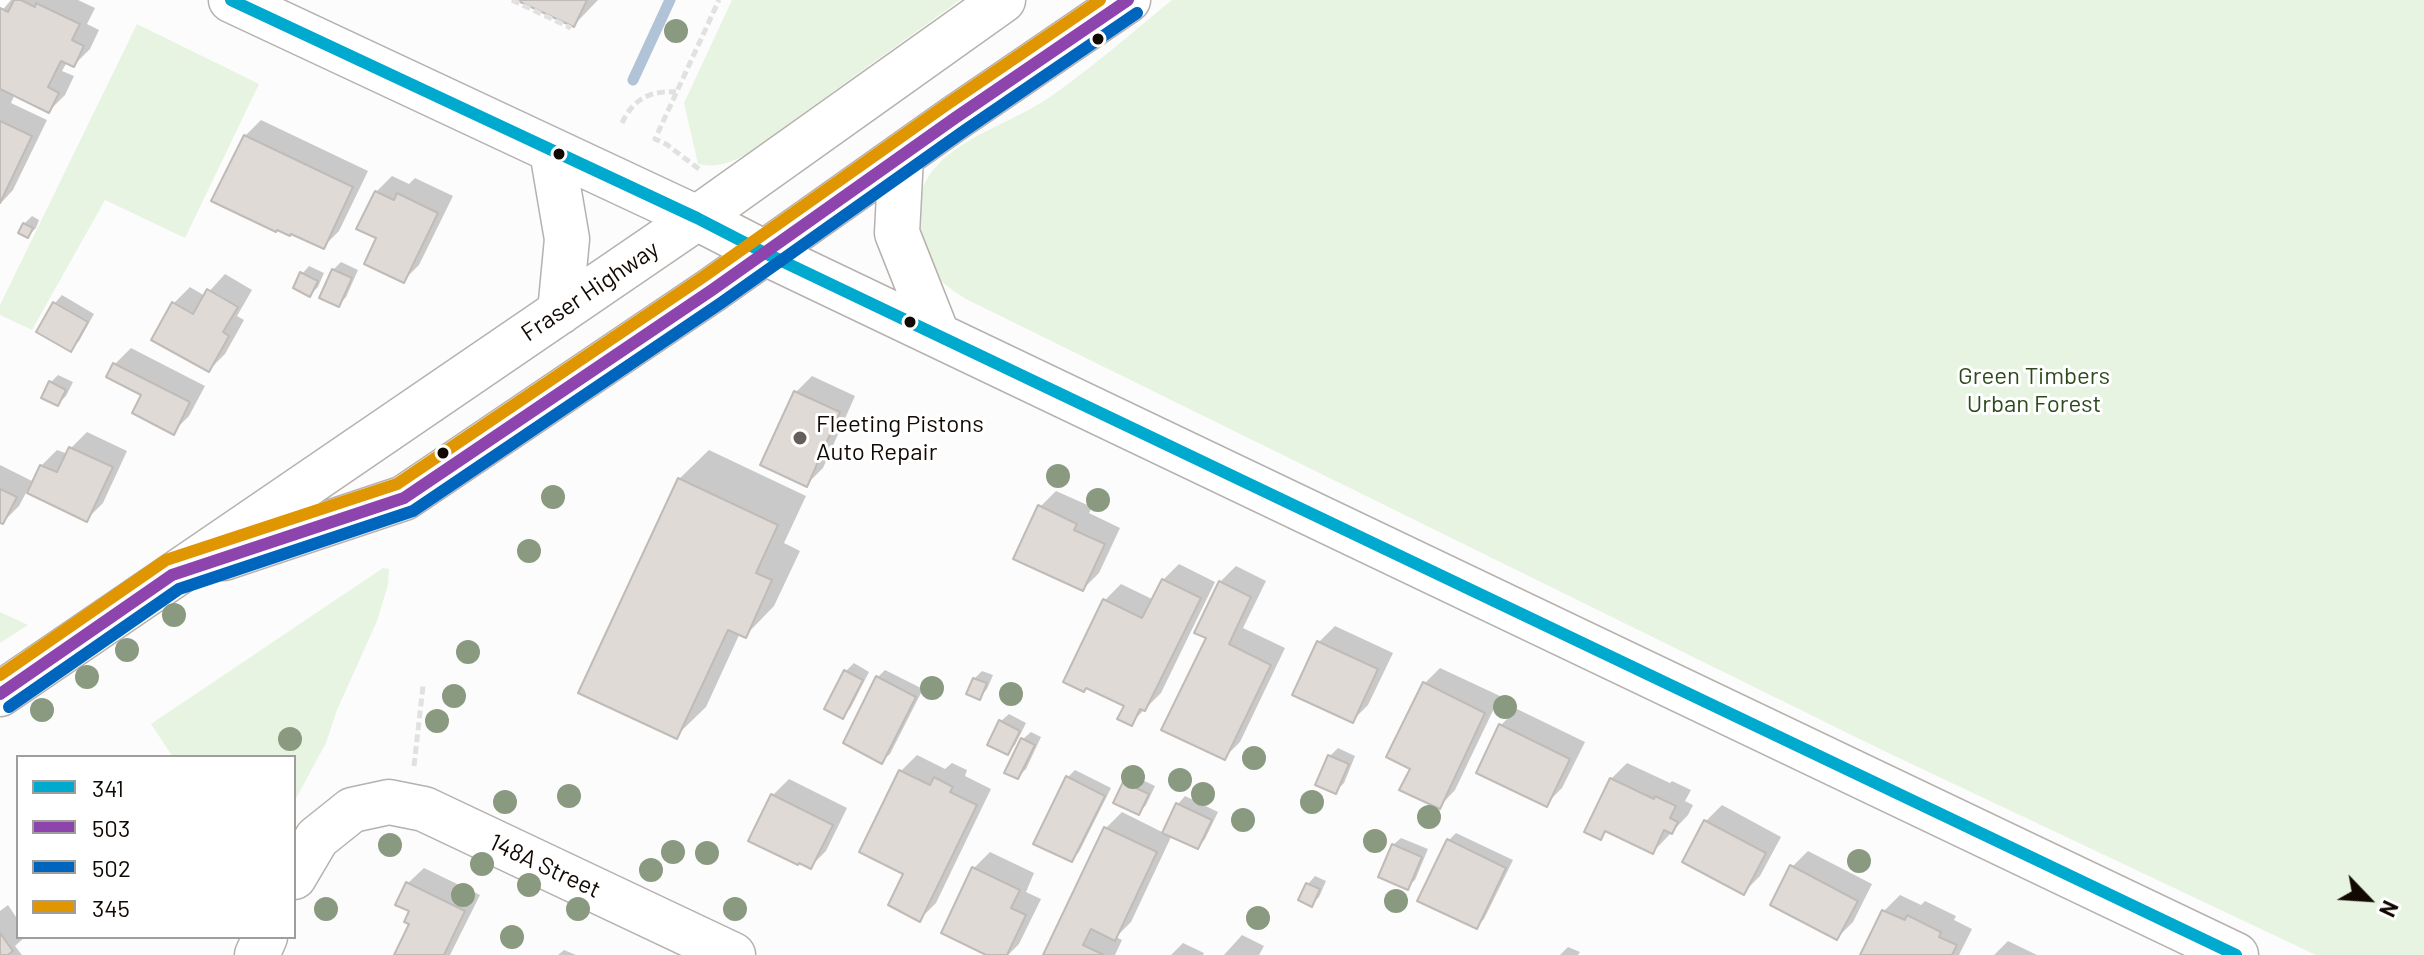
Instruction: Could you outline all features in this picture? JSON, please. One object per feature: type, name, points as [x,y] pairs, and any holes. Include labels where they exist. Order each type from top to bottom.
[{"type":"main road","points":[[231,0],[697,218],[2236,955]]},
{"type":"main road","name":"Fraser Highway","points":[[0,694],[697,218],[1003,0]]},
{"type":"main road","name":"Fraser Highway","points":[[172,575],[404,498],[712,290],[1128,0]]},
{"type":"main road","points":[[552,151],[567,239],[560,312]]},
{"type":"main road","points":[[901,156],[897,233],[937,334]]},
{"type":"main road","name":"148A Street","points":[[296,874],[317,838],[352,810],[389,802],[424,809],[733,955]]},
{"type":"path","points":[[512,0],[571,28]]},
{"type":"path","points":[[707,172],[655,139],[719,0]]},
{"type":"path","points":[[622,123],[635,102],[662,91],[676,92]]},
{"type":"path","points":[[413,771],[423,686]]},
{"type":"green space","points":[[732,0],[960,0],[748,153],[724,164],[698,164],[684,103]]},
{"type":"green space","name":"Green Timbers Urban Forest","points":[[1172,0],[2424,0],[2424,955],[2316,955],[1880,749],[966,299],[946,285],[933,272],[919,232],[918,204],[926,182],[939,163],[958,148],[1047,99]]},
{"type":"green space","points":[[137,24],[259,84],[185,238],[105,200],[32,330],[0,315],[0,305]]},
{"type":"green space","points":[[383,568],[389,569],[388,585],[377,621],[337,710],[326,743],[296,798],[296,755],[172,755],[151,724]]},
{"type":"green space","points":[[0,612],[28,625],[0,643]]},
{"type":"building","points":[[14,0],[35,7],[36,3],[80,24],[72,40],[84,46],[74,67],[61,61],[48,87],[59,93],[49,113],[0,89],[0,8],[8,12]]},
{"type":"building","points":[[516,0],[587,0],[574,27]]},
{"type":"building","points":[[0,121],[32,136],[0,203]]},
{"type":"building","points":[[244,135],[353,187],[324,249],[291,234],[276,232],[211,201]]},
{"type":"building","points":[[375,191],[394,200],[397,193],[438,213],[404,283],[364,264],[376,238],[356,229]]},
{"type":"building","points":[[23,223],[33,228],[28,238],[18,233]]},
{"type":"building","points":[[332,269],[352,278],[339,307],[319,298]]},
{"type":"building","points":[[300,272],[318,281],[310,297],[293,288]]},
{"type":"building","points":[[207,289],[238,307],[223,332],[229,336],[209,372],[151,340],[172,302],[193,314]]},
{"type":"building","points":[[53,302],[88,322],[71,352],[36,332]]},
{"type":"building","points":[[113,363],[190,402],[174,435],[132,413],[141,395],[106,377]]},
{"type":"building","points":[[49,381],[66,390],[58,406],[41,398]]},
{"type":"building","name":"Fleeting Pistons Auto Repair","points":[[794,391],[840,412],[807,487],[760,465]]},
{"type":"building","points":[[69,447],[113,467],[87,522],[27,493],[40,465],[57,472]]},
{"type":"building","points":[[678,478],[778,525],[756,573],[772,580],[746,638],[728,630],[677,739],[578,693]]},
{"type":"building","points":[[0,489],[17,497],[3,524],[0,523]]},
{"type":"building","points":[[1038,505],[1077,524],[1074,530],[1105,544],[1083,591],[1013,559]]},
{"type":"building","points":[[1162,579],[1201,598],[1145,711],[1140,709],[1132,726],[1117,719],[1124,706],[1086,688],[1084,692],[1063,682],[1103,599],[1142,618]]},
{"type":"building","points":[[1219,581],[1251,597],[1229,644],[1271,665],[1225,760],[1161,730],[1206,638],[1194,633]]},
{"type":"building","points":[[1317,641],[1378,669],[1353,723],[1292,695]]},
{"type":"building","points":[[844,670],[863,680],[843,719],[824,709]]},
{"type":"building","points":[[876,676],[916,697],[882,764],[843,743]]},
{"type":"building","points":[[973,678],[987,683],[980,700],[966,694]]},
{"type":"building","points":[[1423,682],[1485,713],[1440,809],[1399,790],[1410,769],[1386,757]]},
{"type":"building","points":[[999,720],[1020,731],[1008,755],[987,745]]},
{"type":"building","points":[[1499,724],[1570,759],[1547,807],[1476,773]]},
{"type":"building","points":[[1021,738],[1035,745],[1018,779],[1004,773]]},
{"type":"building","points":[[1328,755],[1349,764],[1336,794],[1315,785]]},
{"type":"building","points":[[899,770],[930,785],[934,777],[953,787],[950,792],[977,805],[920,922],[888,905],[903,874],[859,852]]},
{"type":"building","points":[[1066,776],[1105,796],[1072,862],[1033,844]]},
{"type":"building","points":[[1610,778],[1676,806],[1670,818],[1678,822],[1672,834],[1664,830],[1653,854],[1605,831],[1601,840],[1584,832]]},
{"type":"building","points":[[1123,782],[1149,794],[1139,815],[1113,803]]},
{"type":"building","points":[[771,794],[833,825],[811,869],[748,841]]},
{"type":"building","points":[[1176,803],[1212,820],[1198,849],[1162,833]]},
{"type":"building","points":[[1704,820],[1766,853],[1744,895],[1682,862]]},
{"type":"building","points":[[1104,827],[1157,852],[1115,941],[1091,929],[1083,945],[1104,955],[1043,955]]},
{"type":"building","points":[[1447,839],[1506,868],[1477,929],[1417,901]]},
{"type":"building","points":[[1392,844],[1422,857],[1408,890],[1378,877]]},
{"type":"building","points":[[1790,865],[1858,901],[1837,940],[1770,905]]},
{"type":"building","points":[[972,867],[1020,890],[1011,908],[1026,915],[1007,955],[986,955],[941,933]]},
{"type":"building","points":[[406,882],[465,911],[444,955],[394,955],[409,924],[404,922],[409,911],[395,905]]},
{"type":"building","points":[[1306,883],[1320,889],[1312,907],[1298,900]]},
{"type":"building","points":[[1882,910],[1905,920],[1907,915],[1941,932],[1939,937],[1957,945],[1952,955],[1860,955]]},
{"type":"building","points":[[0,933],[13,951],[8,955],[0,955]]},
{"type":"waterway","points":[[633,80],[670,0]]},
{"type":"transit line","name":"341","points":[[231,0],[697,218],[2236,955]]},
{"type":"transit line","name":"345","points":[[0,675],[166,560],[397,484],[703,277],[1100,0]]},
{"type":"transit line","name":"503","points":[[0,694],[172,575],[404,498],[712,290],[1128,0]]},
{"type":"transit line","name":"502","points":[[9,707],[179,589],[413,511],[721,303],[1137,13]]},
{"type":"place","name":"Fleeting Pistons Auto Repair","points":[[800,438]]}]
